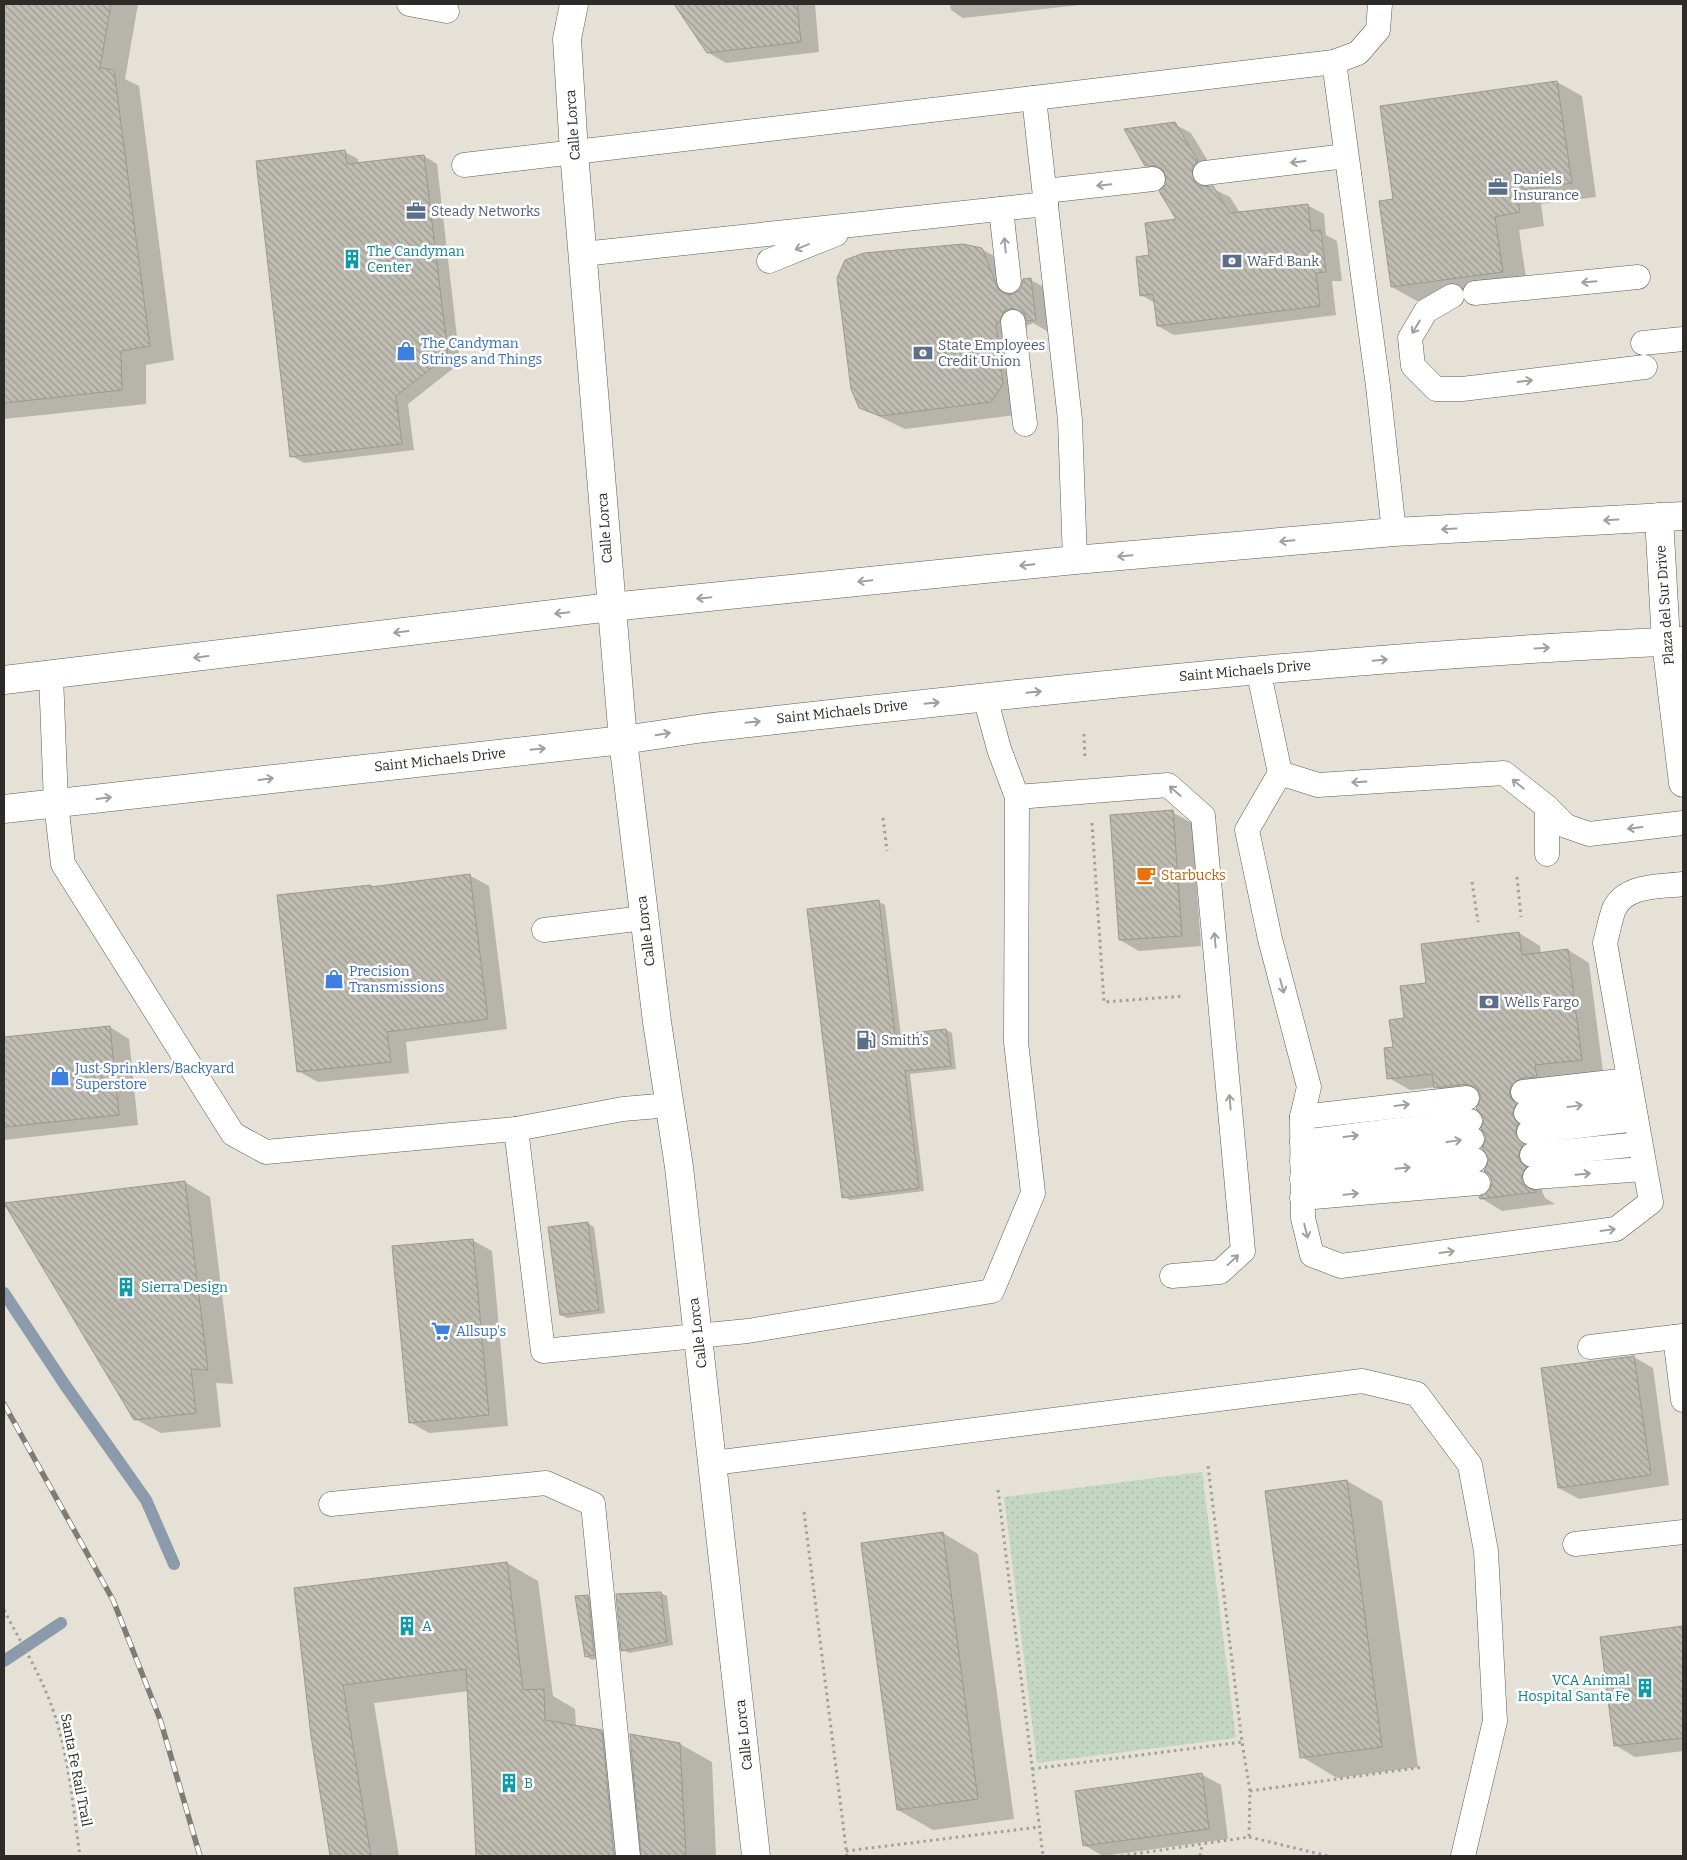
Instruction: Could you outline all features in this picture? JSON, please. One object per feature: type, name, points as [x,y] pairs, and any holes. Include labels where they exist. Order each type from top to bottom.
[{"type":"main road","name":"Calle Lorca","points":[[574,4],[567,39],[574,152],[622,740],[670,1105],[698,1337],[756,1856]]},
{"type":"main road","points":[[4,680],[611,607],[1075,560],[1394,532],[1671,516]]},
{"type":"main road","name":"Plaza del Sur Drive","points":[[1671,516],[1675,641],[1683,783]]},
{"type":"main road","name":"Saint Michaels Drive","points":[[4,809],[622,740],[704,728],[1258,669],[1510,649],[1675,641]]},
{"type":"lane","points":[[409,4],[447,11]]},
{"type":"lane","points":[[464,165],[1334,62],[1358,53],[1378,30],[1380,4]]},
{"type":"lane","points":[[1334,62],[1378,386],[1394,532]]},
{"type":"lane","points":[[1034,98],[1070,420],[1075,560]]},
{"type":"lane","points":[[1205,173],[1346,156]]},
{"type":"lane","points":[[583,254],[1001,209],[1045,197],[1153,179]]},
{"type":"lane","points":[[1001,209],[1009,281]]},
{"type":"lane","points":[[769,261],[863,223]]},
{"type":"lane","points":[[1638,277],[1464,294],[1426,312],[1410,338],[1413,366],[1436,389],[1462,389],[1645,367]]},
{"type":"lane","points":[[1013,322],[1025,424]]},
{"type":"lane","points":[[1643,343],[1683,339]]},
{"type":"lane","points":[[1258,669],[1280,773],[1247,830],[1270,938],[1309,1087],[1302,1117],[1302,1218],[1312,1255],[1341,1266],[1616,1229],[1651,1202],[1605,943],[1615,908],[1626,894],[1641,889],[1683,884]]},
{"type":"lane","points":[[51,675],[56,803],[63,864],[233,1134],[266,1152],[516,1129],[623,1109],[670,1105]]},
{"type":"lane","points":[[516,1129],[543,1351],[698,1337],[992,1292],[1033,1193],[1016,1042],[1017,797],[999,749],[986,697]]},
{"type":"lane","points":[[1280,773],[1318,785],[1504,773],[1566,826],[1589,834],[1683,823]]},
{"type":"lane","points":[[1017,797],[1168,786],[1204,816],[1243,1251],[1220,1272],[1172,1276]]},
{"type":"lane","points":[[1547,808],[1547,854]]},
{"type":"lane","points":[[544,930],[644,918]]},
{"type":"lane","points":[[1529,1134],[1632,1099]]},
{"type":"lane","points":[[1529,1134],[1632,1099]]},
{"type":"lane","points":[[1302,1117],[1472,1140]]},
{"type":"lane","points":[[1529,1134],[1640,1144]]},
{"type":"lane","points":[[1529,1134],[1644,1169]]},
{"type":"lane","points":[[1302,1170],[1472,1140]]},
{"type":"lane","points":[[1302,1170],[1472,1140]]},
{"type":"lane","points":[[1590,1347],[1679,1337],[1683,1400]]},
{"type":"lane","points":[[713,1463],[1362,1381],[1416,1394],[1470,1466],[1486,1551],[1495,1721],[1463,1856]]},
{"type":"lane","points":[[331,1504],[546,1483],[593,1504],[628,1856]]},
{"type":"lane","points":[[1575,1544],[1683,1532]]},
{"type":"path","points":[[1084,734],[1085,767]]},
{"type":"path","points":[[1091,813],[1104,1002],[1183,996]]},
{"type":"path","points":[[883,818],[887,851]]},
{"type":"path","points":[[1516,877],[1520,917]]},
{"type":"path","points":[[1472,882],[1478,922]]},
{"type":"path","points":[[1208,1466],[1242,1742],[1250,1791],[1249,1837]]},
{"type":"path","points":[[998,1490],[1043,1856]]},
{"type":"path","points":[[804,1512],[847,1856]]},
{"type":"path","name":"Santa Fe Rail Trail","points":[[4,1610],[42,1681],[54,1711],[62,1745],[80,1856]]},
{"type":"path","points":[[1032,1769],[1242,1742]]},
{"type":"path","points":[[1250,1791],[1424,1767]]},
{"type":"path","points":[[846,1851],[1039,1827]]},
{"type":"path","points":[[1121,1856],[1249,1837],[1328,1856]]},
{"type":"path","points":[[1200,1856],[1202,1845]]},
{"type":"green space","points":[[1202,1472],[1236,1738],[1037,1763],[1004,1497]]},
{"type":"building","points":[[4,4],[111,4],[100,68],[114,70],[150,346],[121,351],[122,390],[4,403]]},
{"type":"building","points":[[674,4],[797,4],[801,42],[707,53]]},
{"type":"building","name":"Daniels Insurance","points":[[1557,81],[1572,183],[1517,191],[1520,212],[1495,217],[1503,272],[1391,287],[1379,201],[1393,199],[1380,106]]},
{"type":"building","points":[[1175,122],[1198,161],[1192,168],[1194,181],[1200,186],[1213,186],[1230,213],[1308,204],[1311,231],[1321,230],[1326,272],[1316,273],[1320,306],[1157,326],[1153,294],[1140,296],[1136,257],[1149,255],[1145,223],[1176,219],[1159,191],[1166,184],[1164,171],[1158,166],[1145,166],[1124,129]]},
{"type":"building","name":"The Candyman Center","points":[[345,150],[347,164],[424,155],[448,355],[396,396],[402,444],[290,457],[256,161]]},
{"type":"building","name":"State Employees Credit Union","points":[[963,244],[982,248],[998,289],[1003,293],[1010,295],[1017,292],[1021,287],[1023,279],[1031,278],[1036,320],[1027,321],[1024,313],[1012,308],[1004,311],[999,323],[996,323],[1003,384],[991,402],[880,416],[859,408],[851,389],[837,278],[845,260],[864,253]]},
{"type":"building","name":"Starbucks","points":[[1173,810],[1182,936],[1119,940],[1110,815]]},
{"type":"building","points":[[470,874],[488,1019],[387,1032],[391,1062],[297,1072],[277,895],[371,885],[371,887]]},
{"type":"building","points":[[879,900],[895,1035],[946,1029],[951,1066],[905,1071],[919,1188],[842,1198],[807,909]]},
{"type":"building","name":"Wells Fargo","points":[[1519,932],[1522,955],[1568,949],[1582,1060],[1535,1065],[1537,1077],[1521,1078],[1511,1086],[1509,1094],[1516,1104],[1512,1115],[1518,1124],[1515,1134],[1523,1144],[1518,1156],[1521,1163],[1526,1167],[1521,1178],[1524,1185],[1537,1192],[1480,1199],[1479,1197],[1490,1189],[1492,1182],[1490,1176],[1484,1171],[1489,1159],[1482,1148],[1486,1138],[1481,1129],[1484,1119],[1476,1109],[1481,1097],[1478,1090],[1466,1084],[1434,1088],[1432,1074],[1387,1079],[1384,1048],[1393,1047],[1389,1020],[1404,1018],[1400,986],[1426,983],[1421,944]]},
{"type":"building","name":"Just Sprinklers/Backyard Superstore","points":[[110,1026],[119,1115],[4,1127],[4,1037]]},
{"type":"building","name":"Sierra Design","points":[[185,1181],[208,1370],[191,1369],[196,1413],[134,1420],[4,1203]]},
{"type":"building","points":[[588,1222],[599,1310],[560,1315],[548,1227]]},
{"type":"building","name":"Allsup's","points":[[473,1239],[489,1415],[409,1423],[392,1246]]},
{"type":"building","points":[[1634,1356],[1651,1475],[1558,1488],[1541,1368]]},
{"type":"building","points":[[1347,1480],[1382,1747],[1300,1758],[1265,1491]]},
{"type":"building","points":[[943,1532],[978,1799],[897,1810],[861,1543]]},
{"type":"building","points":[[507,1562],[523,1690],[544,1689],[545,1720],[602,1730],[614,1856],[476,1856],[466,1669],[343,1685],[371,1856],[330,1856],[311,1736],[294,1588]]},
{"type":"building","points":[[661,1592],[667,1642],[621,1651],[616,1594]]},
{"type":"building","points":[[588,1595],[594,1655],[585,1657],[575,1596]]},
{"type":"building","name":"VCA Animal Hospital Santa Fe","points":[[1683,1626],[1683,1738],[1614,1746],[1600,1637]]},
{"type":"building","points":[[630,1734],[680,1743],[686,1856],[641,1856]]},
{"type":"building","points":[[1202,1773],[1209,1829],[1083,1846],[1075,1791]]},
{"type":"waterway","points":[[4,1293],[65,1385],[146,1500],[174,1564]]},
{"type":"waterway","points":[[4,1661],[61,1623]]},
{"type":"railway","points":[[4,1404],[113,1600],[160,1719],[200,1856]]},
{"type":"place","name":"Daniels Insurance","points":[[1498,187]]},
{"type":"place","name":"Steady Networks","points":[[416,211]]},
{"type":"place","name":"The Candyman Center","points":[[352,259]]},
{"type":"place","name":"WaFd Bank","points":[[1232,261]]},
{"type":"place","name":"The Candyman Strings and Things","points":[[406,351]]},
{"type":"place","name":"State Employees Credit Union","points":[[923,353]]},
{"type":"place","name":"Starbucks","points":[[1146,875]]},
{"type":"place","name":"Precision Transmissions","points":[[334,979]]},
{"type":"place","name":"Wells Fargo","points":[[1489,1002]]},
{"type":"place","name":"Smith's","points":[[866,1040]]},
{"type":"place","name":"Just Sprinklers/Backyard Superstore","points":[[60,1076]]},
{"type":"place","name":"Sierra Design","points":[[126,1287]]},
{"type":"place","name":"Allsup's","points":[[441,1331]]},
{"type":"place","name":"A","points":[[407,1626]]},
{"type":"place","name":"VCA Animal Hospital Santa Fe","points":[[1645,1688]]},
{"type":"place","name":"B","points":[[509,1783]]}]
